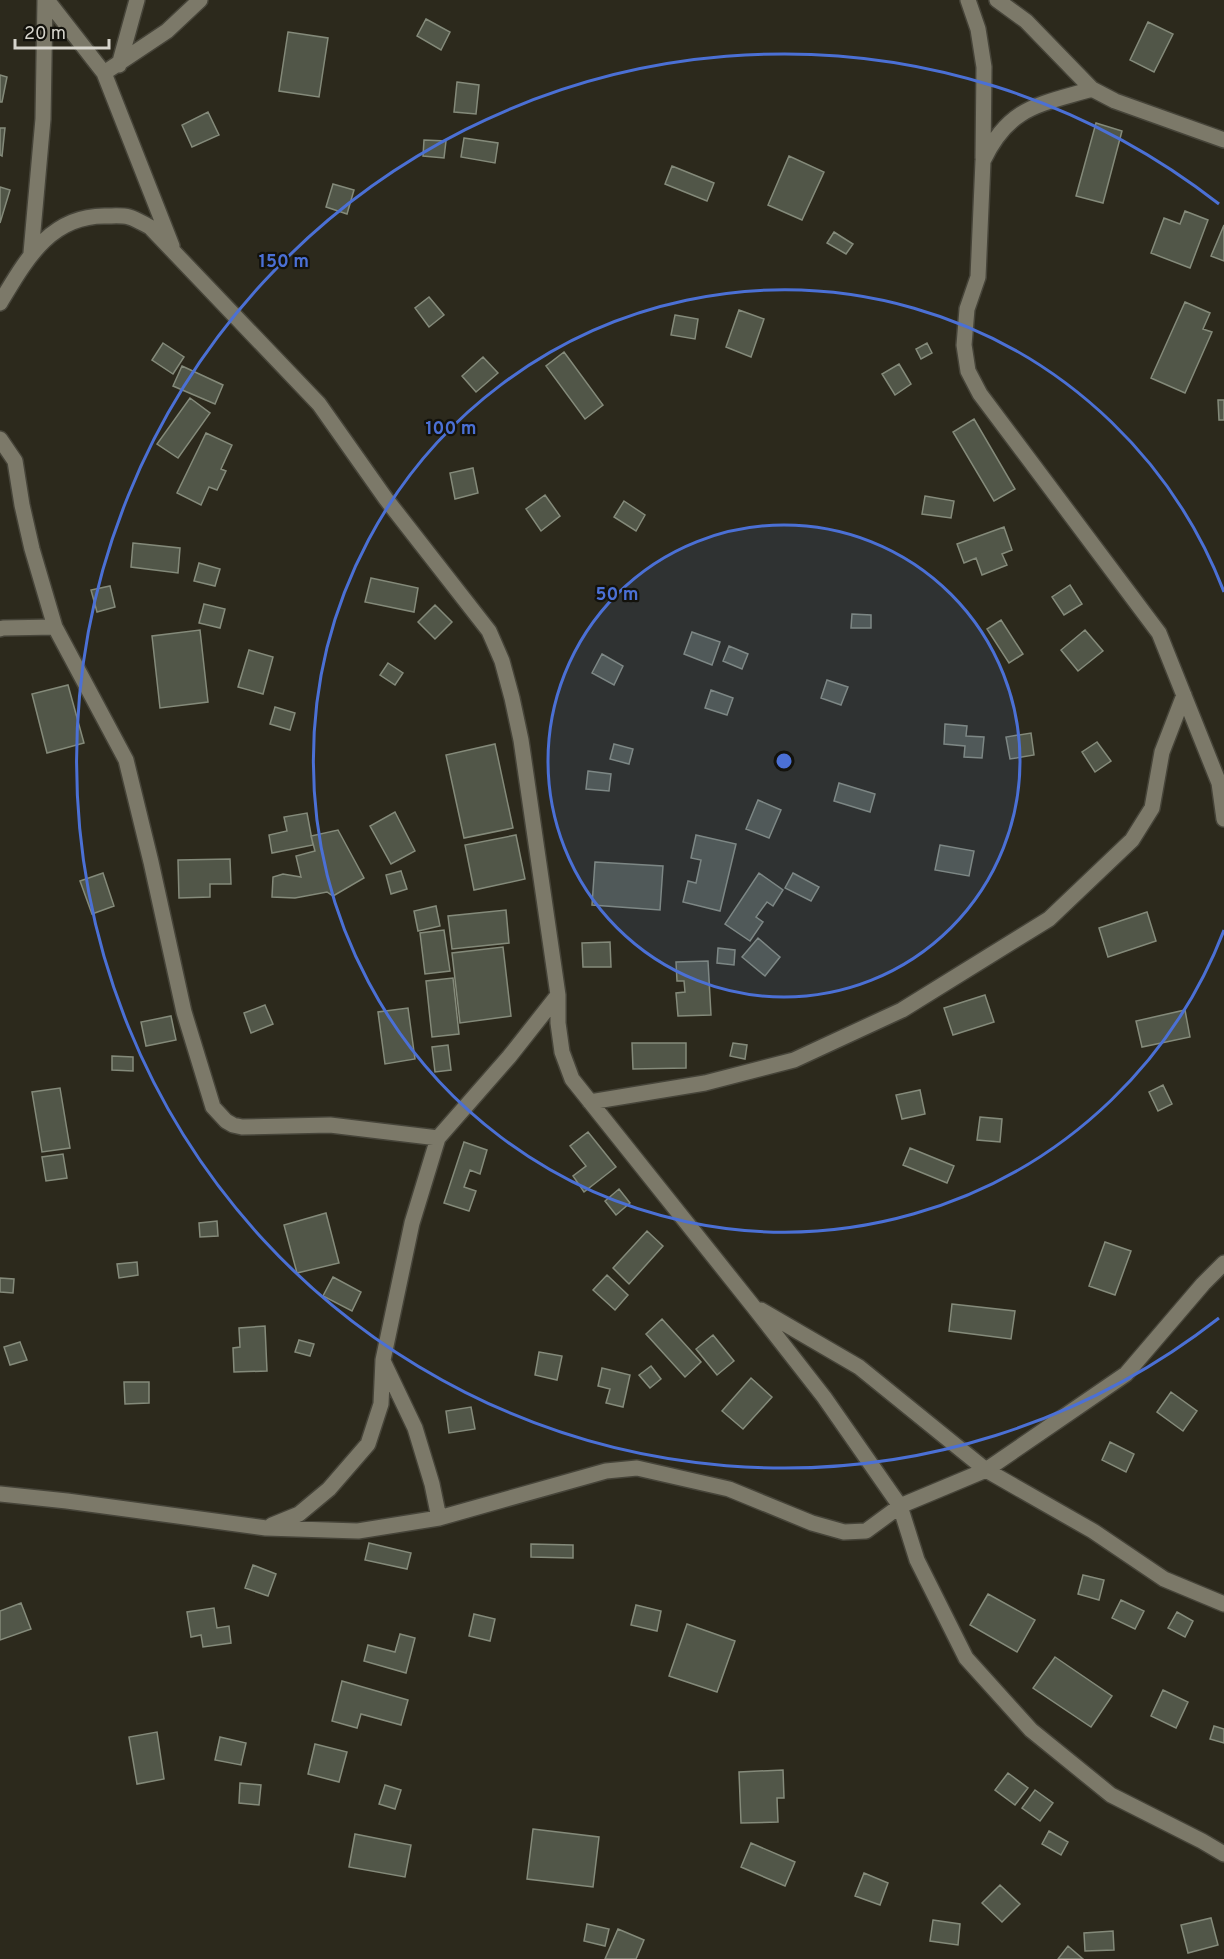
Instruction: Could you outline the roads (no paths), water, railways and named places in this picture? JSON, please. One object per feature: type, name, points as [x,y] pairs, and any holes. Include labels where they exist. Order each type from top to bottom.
[{"type":"street","points":[[46,0],[104,73],[175,252]]},
{"type":"street","points":[[31,254],[43,119],[46,0]]},
{"type":"street","points":[[119,64],[137,0]]},
{"type":"street","points":[[104,73],[167,31],[200,0]]},
{"type":"street","points":[[968,0],[978,29],[984,67],[978,277],[967,309],[964,345],[968,371],[980,394],[1159,633],[1219,783],[1224,819]]},
{"type":"street","points":[[1006,3],[1092,89],[1115,101],[1224,140]]},
{"type":"street","points":[[983,161],[990,145],[1016,116],[1029,108],[1092,89]]},
{"type":"street","points":[[0,303],[31,254],[48,236],[69,222],[89,215],[129,217],[150,227],[319,404],[387,499],[489,631],[502,661],[519,730],[558,995],[558,1023],[562,1052],[572,1079],[824,1397],[900,1506],[918,1560],[966,1658],[1031,1730],[1111,1795],[1224,1854]]},
{"type":"street","points":[[0,439],[15,461],[32,549],[55,627],[126,760],[184,1012],[213,1107],[226,1121],[242,1127],[330,1125],[438,1138]]},
{"type":"street","points":[[0,630],[3,628],[55,627]]},
{"type":"street","points":[[590,1102],[705,1083],[794,1060],[902,1010],[1049,919],[1132,840],[1152,808],[1162,752],[1184,695]]},
{"type":"street","points":[[266,1528],[299,1514],[329,1490],[368,1444],[381,1404],[383,1360],[412,1223],[438,1138],[509,1057],[558,995]]},
{"type":"street","points":[[0,1494],[266,1528],[358,1531],[439,1518],[606,1471],[637,1468],[729,1489],[812,1523],[844,1532],[866,1531],[900,1506],[986,1470],[1126,1374],[1203,1284],[1224,1263]]},
{"type":"street","points":[[753,1306],[859,1367],[986,1470],[1093,1531],[1164,1579],[1224,1604]]},
{"type":"street","points":[[383,1360],[415,1428],[439,1518]]}]
